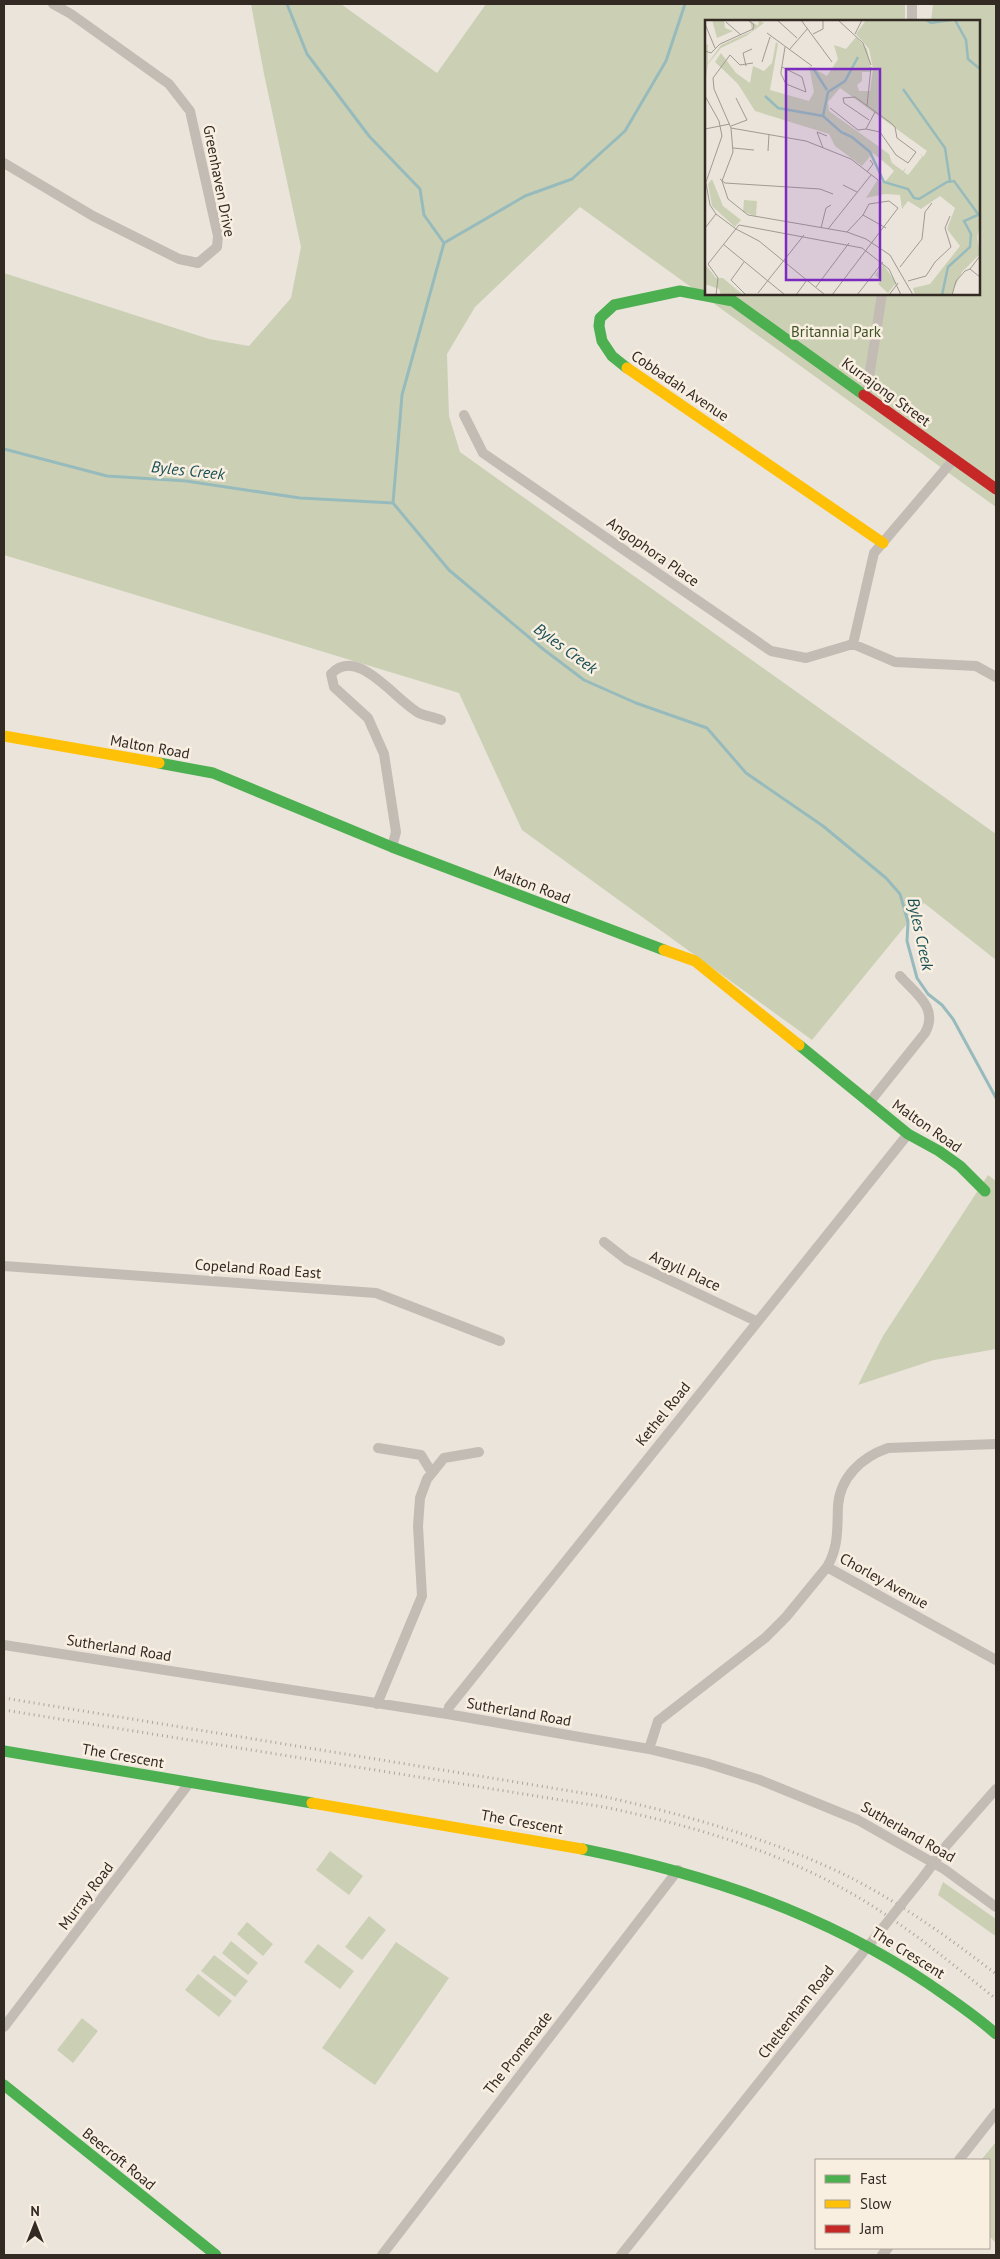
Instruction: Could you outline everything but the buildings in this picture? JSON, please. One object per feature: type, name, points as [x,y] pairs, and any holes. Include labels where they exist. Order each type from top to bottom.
[{"type":"street","name":"Greenhaven Drive","points":[[4,163],[93,216],[179,259],[198,263],[217,247],[218,236],[190,111],[169,84],[54,4]]},
{"type":"street","points":[[912,4],[912,20]]},
{"type":"street","name":"Cobbadah Avenue","points":[[705,294],[680,291],[622,303],[606,310],[602,316],[599,332],[607,352],[883,543]]},
{"type":"street","name":"Cobbadah Avenue","points":[[712,295],[733,301]]},
{"type":"street","points":[[866,397],[882,295]]},
{"type":"street","name":"Kurrajong Street","points":[[733,301],[996,489]]},
{"type":"street","name":"Angophora Place","points":[[464,415],[483,453],[771,651],[806,658],[853,644]]},
{"type":"street","points":[[954,459],[874,553],[853,644],[895,662],[976,666],[996,676]]},
{"type":"street","points":[[392,848],[396,832],[384,754],[368,718],[334,687],[332,674],[338,667],[354,665],[374,676],[419,713],[441,720]]},
{"type":"street","name":"Malton Road","points":[[4,736],[213,773],[392,848],[695,961],[908,1134],[930,1145],[975,1179],[985,1192]]},
{"type":"street","points":[[869,1103],[925,1033],[930,1021],[927,1006],[900,976]]},
{"type":"street","name":"Kethel Road","points":[[447,1714],[449,1707],[756,1321],[908,1134]]},
{"type":"street","name":"Argyll Place","points":[[604,1242],[627,1260],[756,1321]]},
{"type":"street","name":"Copeland Road East","points":[[4,1266],[376,1293],[500,1341]]},
{"type":"street","points":[[827,1567],[836,1547],[840,1493],[850,1474],[868,1458],[883,1450],[901,1446],[996,1444]]},
{"type":"street","points":[[378,1448],[421,1455],[432,1473]]},
{"type":"street","points":[[377,1704],[422,1596],[418,1509],[423,1488],[432,1473],[447,1457],[479,1452]]},
{"type":"street","name":"Chorley Avenue","points":[[649,1749],[658,1721],[765,1638],[786,1617],[827,1567],[996,1660]]},
{"type":"street","name":"Sutherland Road","points":[[4,1645],[447,1714],[649,1749],[715,1766],[811,1799],[858,1820],[934,1863],[996,1907]]},
{"type":"street","name":"The Crescent","points":[[4,1751],[554,1843],[618,1855],[678,1870],[779,1903],[868,1945],[911,1970],[996,2034]]},
{"type":"street","name":"Murray Road","points":[[4,2027],[190,1782]]},
{"type":"street","name":"Cheltenham Road","points":[[621,2255],[880,1930],[996,1789]]},
{"type":"street","name":"The Promenade","points":[[382,2255],[678,1870]]},
{"type":"street","name":"Beecroft Road","points":[[4,2085],[216,2255]]},
{"type":"street","points":[[960,2159],[996,2113]]},
{"type":"green space","name":"Britannia Park","points":[[251,4],[341,4],[437,73],[486,4],[905,4],[905,20],[705,20],[705,295],[980,295],[980,20],[931,20],[933,4],[996,4],[996,507],[580,207],[475,307],[447,354],[449,416],[460,452],[996,834],[996,960],[924,903],[812,1040],[522,830],[459,693],[4,555],[4,273],[209,339],[249,346],[291,298],[301,247]]},
{"type":"green space","points":[[988,1175],[996,1181],[996,1349],[934,1360],[858,1385],[883,1336]]},
{"type":"green space","points":[[330,1851],[363,1876],[349,1895],[316,1870]]},
{"type":"green space","points":[[943,1882],[996,1919],[996,1935],[938,1895]]},
{"type":"green space","points":[[369,1916],[386,1930],[362,1960],[345,1947]]},
{"type":"green space","points":[[247,1922],[273,1944],[263,1956],[237,1934]]},
{"type":"green space","points":[[231,1941],[258,1963],[248,1975],[222,1953]]},
{"type":"green space","points":[[396,1942],[449,1978],[375,2085],[322,2048]]},
{"type":"green space","points":[[318,1944],[354,1971],[340,1989],[304,1962]]},
{"type":"green space","points":[[214,1955],[248,1981],[235,1997],[201,1971]]},
{"type":"green space","points":[[198,1974],[232,2001],[219,2017],[185,1990]]},
{"type":"green space","points":[[82,2018],[98,2031],[73,2063],[57,2050]]},
{"type":"green space","points":[[996,2142],[996,2243],[990,2237],[990,2159],[982,2159]]},
{"type":"waterway","points":[[287,4],[307,54],[369,136],[420,189],[424,215],[444,243]]},
{"type":"waterway","points":[[393,503],[402,395],[444,243],[525,196],[572,179],[625,131],[666,61],[685,4]]},
{"type":"waterway","name":"Byles Creek","points":[[4,449],[107,476],[186,481],[300,498],[393,503],[449,570],[543,649],[584,680],[636,703],[707,728],[746,773],[823,826],[886,878],[900,894],[908,922],[907,941],[917,978],[928,994],[942,1005],[953,1019],[996,1098]]},
{"type":"railway","points":[[4,1698],[601,1796],[665,1811],[765,1842],[828,1867],[857,1881],[928,1924],[996,1974]]},
{"type":"railway","points":[[4,1710],[604,1807],[695,1829],[754,1848],[811,1872],[838,1886],[900,1924],[996,1999]]},
{"type":"traffic: fast","points":[[627,368],[612,356],[602,341],[599,326],[600,318],[614,305],[680,291],[733,301],[864,395]]},
{"type":"traffic: fast","points":[[159,763],[213,773],[392,847],[664,950]]},
{"type":"traffic: fast","points":[[799,1045],[908,1134],[939,1151],[960,1166],[985,1191]]},
{"type":"traffic: fast","points":[[4,1751],[312,1803]]},
{"type":"traffic: fast","points":[[582,1849],[628,1859],[718,1884],[762,1899],[848,1936],[929,1984],[980,2020],[996,2034]]},
{"type":"traffic: fast","points":[[4,2085],[216,2255]]},
{"type":"traffic: slow","points":[[627,368],[883,543]]},
{"type":"traffic: slow","points":[[4,736],[159,763]]},
{"type":"traffic: slow","points":[[664,950],[695,961],[799,1045]]},
{"type":"traffic: slow","points":[[312,1803],[582,1849]]},
{"type":"traffic: jam","points":[[864,395],[996,489]]}]
